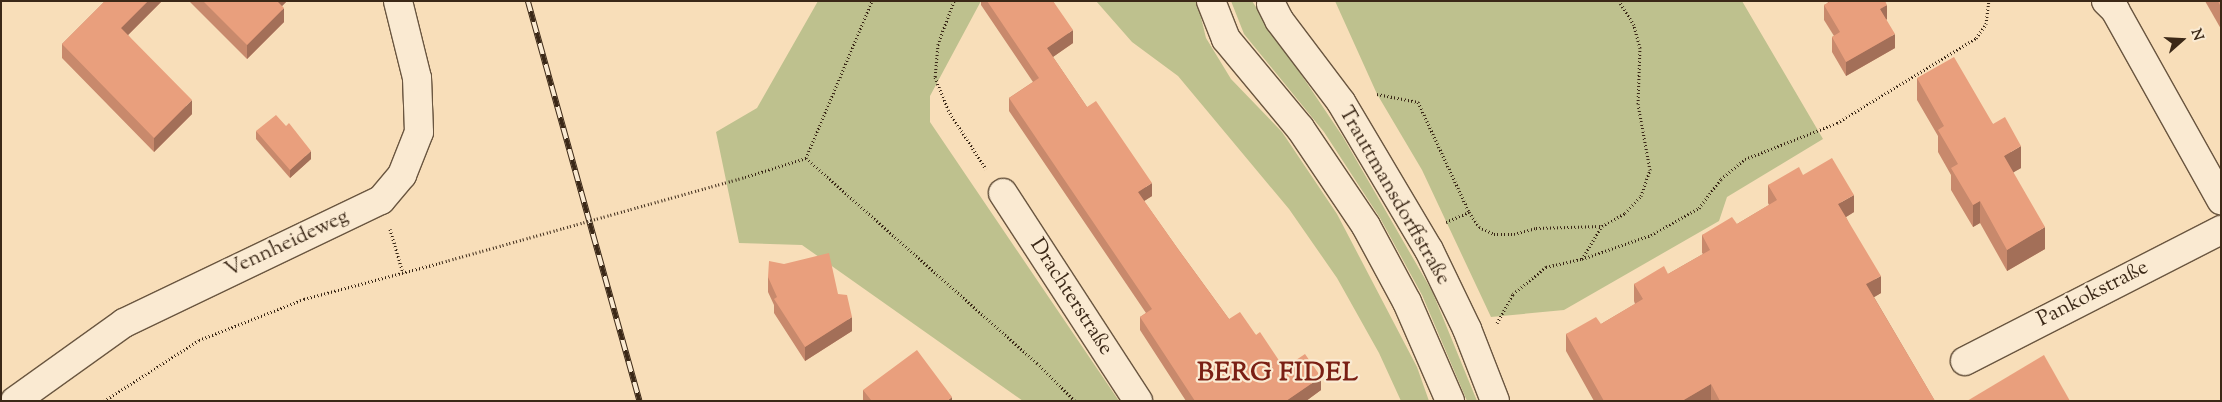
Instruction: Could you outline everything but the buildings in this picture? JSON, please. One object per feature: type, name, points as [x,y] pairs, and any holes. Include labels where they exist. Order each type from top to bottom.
[{"type":"street","name":"Vennheideweg","points":[[15,401],[124,323],[381,200],[402,175],[419,132],[417,78],[398,1]]},
{"type":"street","name":"Trauttmansdorffstraße","points":[[1211,1],[1226,39],[1300,128],[1366,226],[1407,302],[1450,401]]},
{"type":"street","points":[[2106,1],[2114,10],[2221,200]]},
{"type":"street","name":"Trauttmansdorffstraße","points":[[1271,3],[1279,20],[1341,102],[1429,250],[1467,329],[1495,401]]},
{"type":"street","name":"Drachterstraße","points":[[1003,193],[1138,401]]},
{"type":"street","name":"Pankokstraße","points":[[1966,361],[2221,230]]},
{"type":"path","points":[[104,401],[110,399],[199,340],[304,300],[746,177],[806,158],[872,1]]},
{"type":"path","points":[[954,1],[938,44],[935,77],[948,110],[1003,193]]},
{"type":"path","points":[[1377,94],[1418,102],[1468,212],[1479,227],[1494,234],[1514,234],[1536,228],[1602,226],[1625,213],[1641,196],[1650,170],[1638,104],[1640,48],[1634,25],[1618,1]]},
{"type":"path","points":[[1495,327],[1513,294],[1546,267],[1582,258],[1651,235],[1699,208],[1721,179],[1745,159],[1837,123],[1976,38],[1986,24],[1989,1]]},
{"type":"path","points":[[806,158],[1038,363],[1075,401]]},
{"type":"path","points":[[381,200],[403,273]]},
{"type":"path","points":[[1443,223],[1468,212]]},
{"type":"path","points":[[1582,258],[1602,226]]},
{"type":"green space","points":[[818,1],[981,1],[930,96],[930,122],[1119,401],[1023,401],[802,245],[739,243],[716,132],[757,108]]},
{"type":"green space","points":[[1096,1],[1197,1],[1206,38],[1231,79],[1282,132],[1337,214],[1417,367],[1429,401],[1401,401],[1379,353],[1337,278],[1289,209],[1178,76],[1132,42]]},
{"type":"green space","points":[[1231,1],[1252,1],[1343,137],[1432,291],[1477,401],[1467,401],[1422,295],[1380,218],[1324,132],[1244,34]]},
{"type":"green space","points":[[1335,1],[1742,1],[1823,139],[1727,197],[1719,221],[1564,310],[1491,317],[1422,170],[1377,94]]},
{"type":"railway","points":[[528,1],[640,401]]},
{"type":"district","name":"BERG FIDEL","points":[[1278,374]]}]
